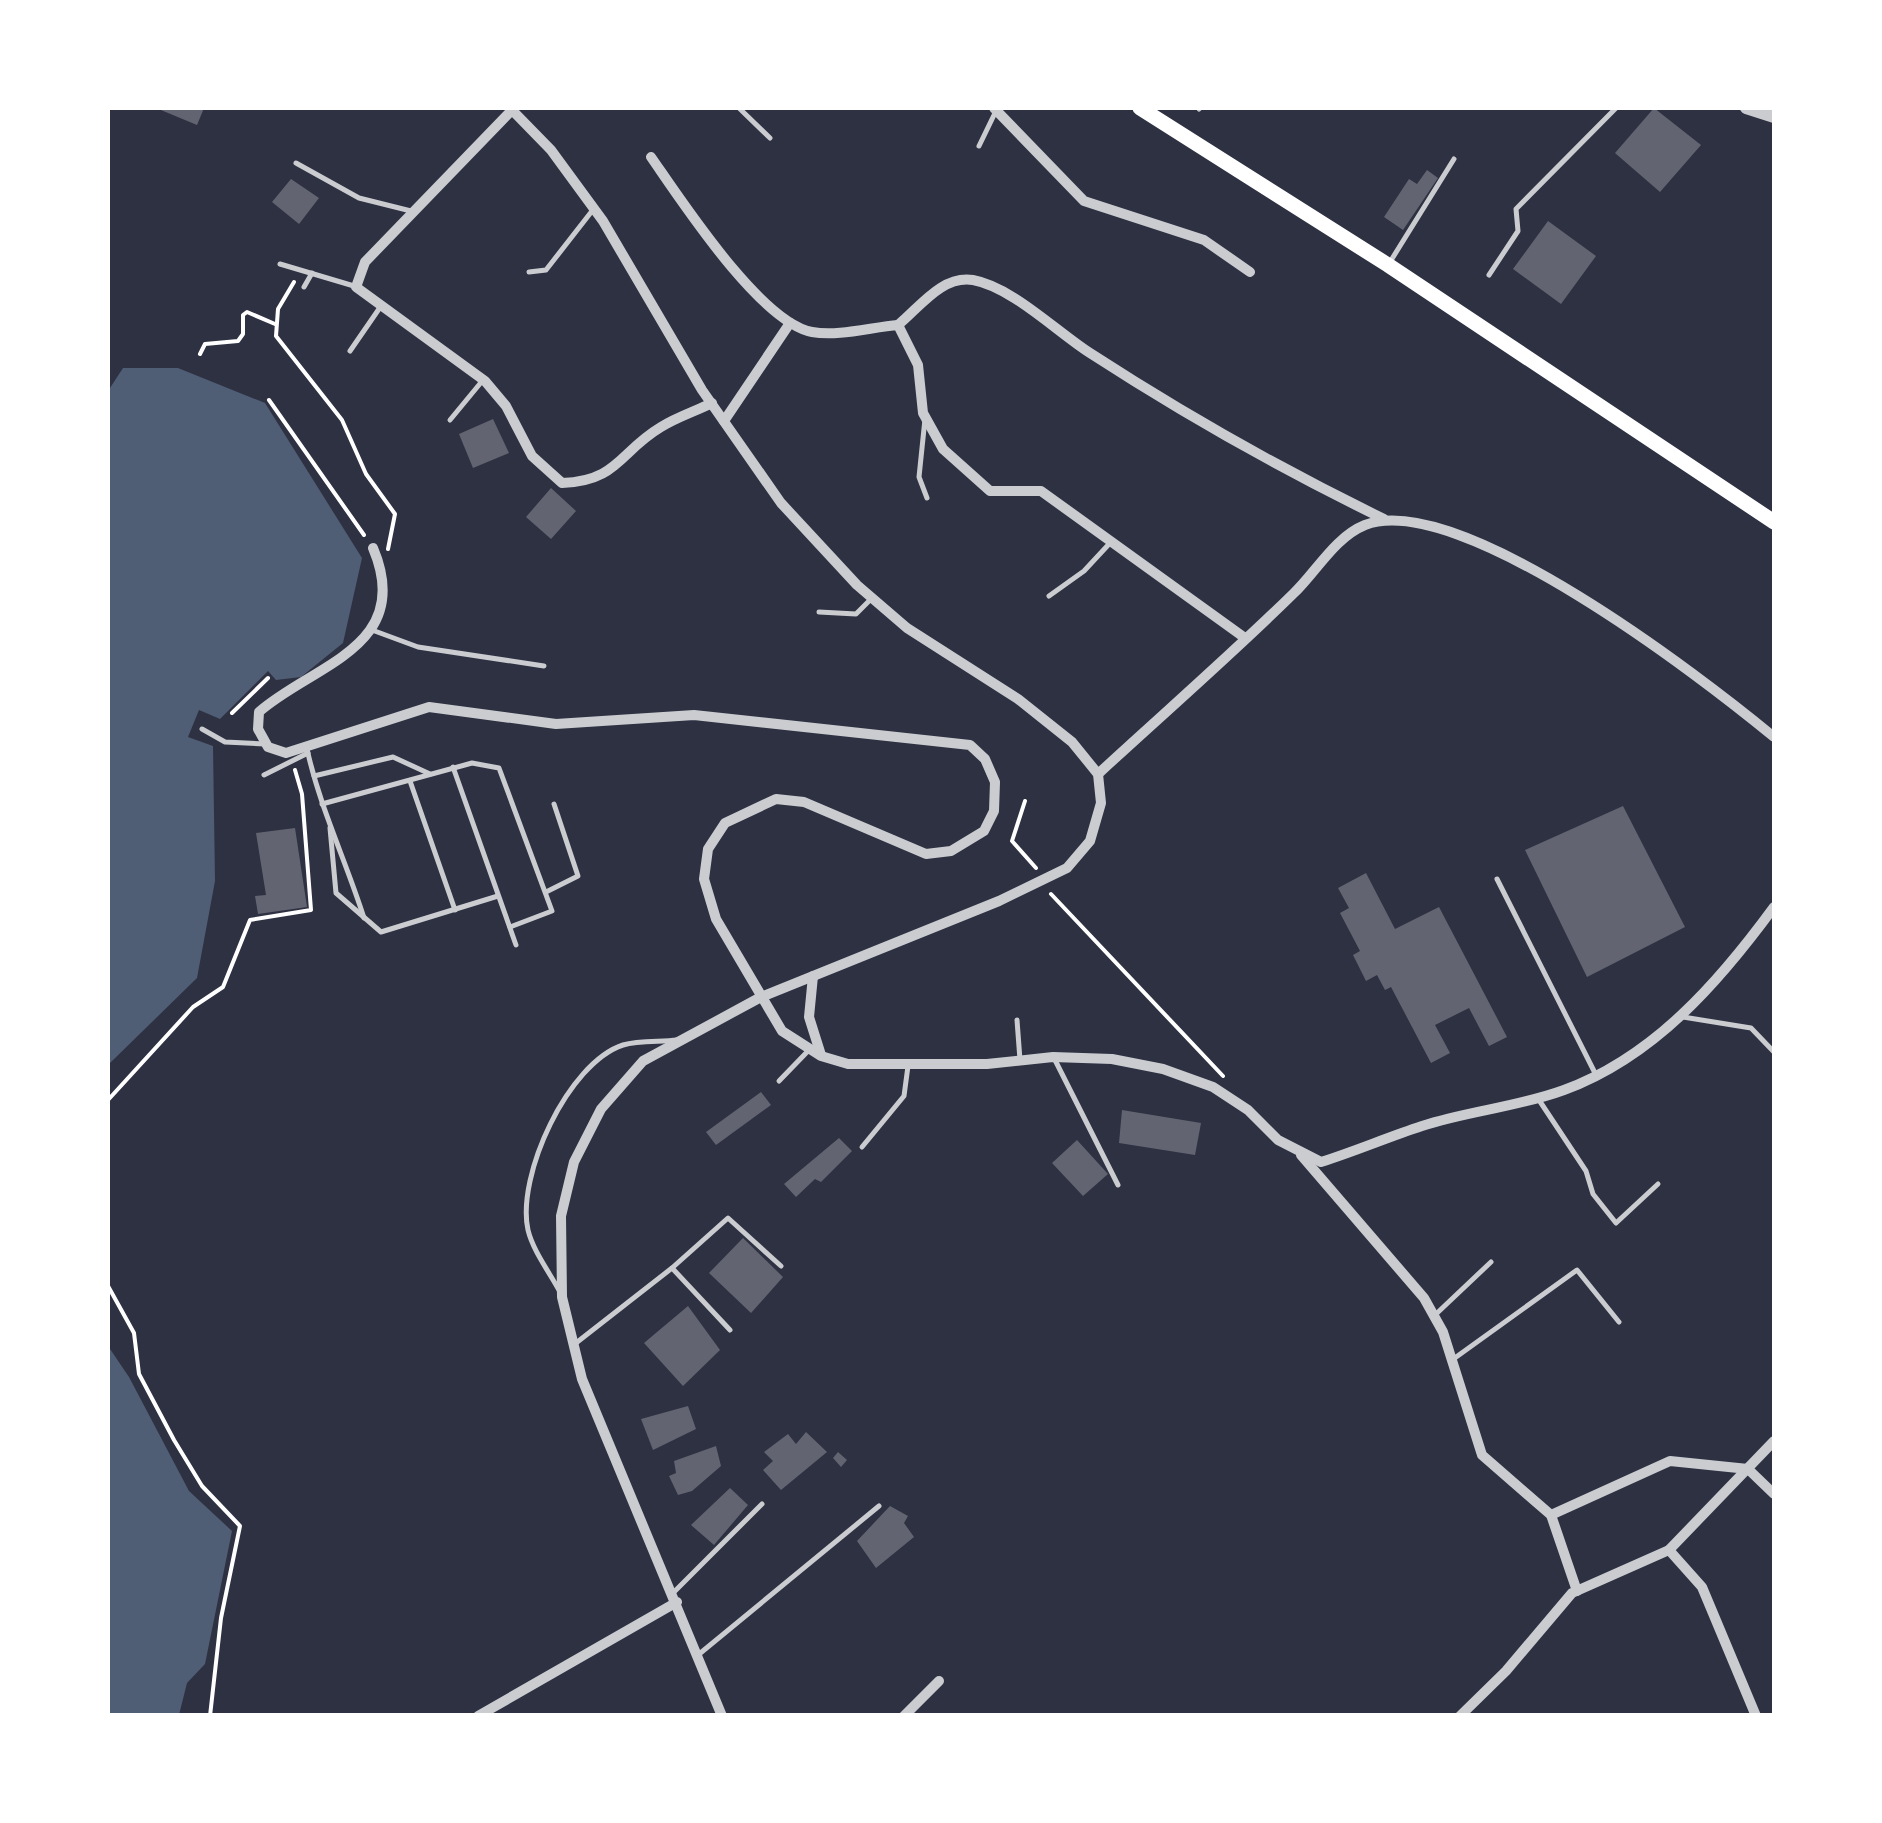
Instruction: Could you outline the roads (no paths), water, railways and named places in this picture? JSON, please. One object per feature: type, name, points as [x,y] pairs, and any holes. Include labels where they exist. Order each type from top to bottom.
[{"type":"main road","points":[[1140,108],[1388,265],[1774,522]]},
{"type":"street","points":[[995,108],[1084,202],[1204,240],[1250,272]]},
{"type":"street","points":[[1746,108],[1774,117]]},
{"type":"street","points":[[712,404],[660,427],[606,476],[590,482],[562,483],[532,456],[506,406],[483,379],[356,287],[365,262],[514,110],[551,150],[594,208],[712,404],[782,503],[872,598],[906,628],[1018,699],[1072,742],[1098,774],[1101,803],[1090,841],[1067,868],[761,997],[643,1061],[601,1109],[574,1162],[561,1216],[562,1297],[582,1379],[722,1716]]},
{"type":"street","points":[[651,157],[718,252],[790,324],[814,332],[898,325],[948,281],[974,280],[1026,307],[1088,352],[1303,479],[1385,519]]},
{"type":"street","points":[[724,421],[790,324]]},
{"type":"street","points":[[898,325],[918,365],[926,417],[944,449],[990,491],[1041,491],[1246,638]]},
{"type":"street","points":[[1098,774],[1246,638],[1338,546],[1360,527],[1385,519],[1430,522],[1524,565],[1653,646],[1774,736]]},
{"type":"street","points":[[373,548],[383,571],[382,596],[371,630],[337,664],[259,712],[258,730],[265,744],[286,753],[307,749],[429,707],[556,724],[694,716],[970,744],[985,759],[995,782],[994,811],[984,830],[951,852],[926,854],[804,802],[776,799],[725,823],[708,849],[704,879],[716,918],[782,1031],[809,1050],[848,1064],[908,1066],[1053,1057],[1112,1059],[1163,1070],[1213,1087],[1301,1155],[1424,1298],[1452,1360],[1482,1455],[1551,1515],[1577,1591]]},
{"type":"street","points":[[1301,1155],[1321,1162],[1425,1124],[1538,1097],[1624,1060],[1681,1017],[1734,960],[1774,907]]},
{"type":"street","points":[[814,976],[809,1017],[811,1035],[822,1056]]},
{"type":"street","points":[[1460,1716],[1577,1591],[1669,1550],[1774,1440]]},
{"type":"street","points":[[1551,1515],[1670,1461],[1748,1469],[1774,1494]]},
{"type":"street","points":[[1669,1550],[1702,1587],[1756,1716]]},
{"type":"street","points":[[478,1716],[675,1598]]},
{"type":"street","points":[[904,1716],[939,1681]]},
{"type":"lane","points":[[738,108],[770,138]]},
{"type":"lane","points":[[980,146],[995,108]]},
{"type":"lane","points":[[1490,276],[1518,231],[1516,209],[1616,108]]},
{"type":"lane","points":[[1388,265],[1454,158]]},
{"type":"lane","points":[[296,163],[360,198],[411,211]]},
{"type":"lane","points":[[529,272],[546,270],[594,208]]},
{"type":"lane","points":[[280,264],[356,287]]},
{"type":"lane","points":[[304,287],[312,273]]},
{"type":"lane","points":[[350,352],[381,306]]},
{"type":"lane","points":[[450,420],[483,379]]},
{"type":"lane","points":[[926,417],[918,477],[927,498]]},
{"type":"lane","points":[[1049,596],[1084,571],[1111,541]]},
{"type":"lane","points":[[819,612],[856,614],[872,598]]},
{"type":"lane","points":[[371,630],[418,647],[544,666]]},
{"type":"lane","points":[[202,729],[225,742],[249,747],[265,744]]},
{"type":"lane","points":[[264,775],[307,749],[330,828],[349,869],[365,921]]},
{"type":"lane","points":[[314,776],[393,757],[430,774]]},
{"type":"lane","points":[[322,804],[453,767],[483,762],[498,768],[552,911],[510,927]]},
{"type":"lane","points":[[453,767],[516,945]]},
{"type":"lane","points":[[410,779],[455,910]]},
{"type":"lane","points":[[546,892],[578,876],[554,804]]},
{"type":"lane","points":[[330,828],[336,894],[382,932],[498,896]]},
{"type":"lane","points":[[1497,880],[1596,1074]]},
{"type":"lane","points":[[1681,1017],[1751,1028],[1774,1052]]},
{"type":"lane","points":[[1017,1020],[1020,1060]]},
{"type":"lane","points":[[562,1297],[529,1234],[526,1213],[543,1138],[576,1082],[594,1063],[622,1046],[680,1039]]},
{"type":"lane","points":[[780,1081],[809,1050]]},
{"type":"lane","points":[[1053,1057],[1118,1184]]},
{"type":"lane","points":[[862,1147],[904,1096],[908,1066]]},
{"type":"lane","points":[[1538,1097],[1586,1171],[1593,1194],[1616,1223],[1658,1184]]},
{"type":"lane","points":[[574,1345],[728,1218],[781,1266]]},
{"type":"lane","points":[[1434,1316],[1491,1262]]},
{"type":"lane","points":[[672,1268],[730,1330]]},
{"type":"lane","points":[[1452,1360],[1577,1270],[1619,1322]]},
{"type":"lane","points":[[675,1598],[762,1504]]},
{"type":"lane","points":[[698,1655],[879,1506]]},
{"type":"water","points":[[123,368],[178,368],[265,403],[362,558],[343,643],[301,677],[276,680],[268,671],[220,719],[199,710],[188,737],[213,746],[215,881],[197,978],[108,1065],[108,391]]},
{"type":"water","points":[[108,1346],[129,1377],[189,1491],[232,1531],[205,1664],[187,1683],[179,1715],[108,1715]]}]
